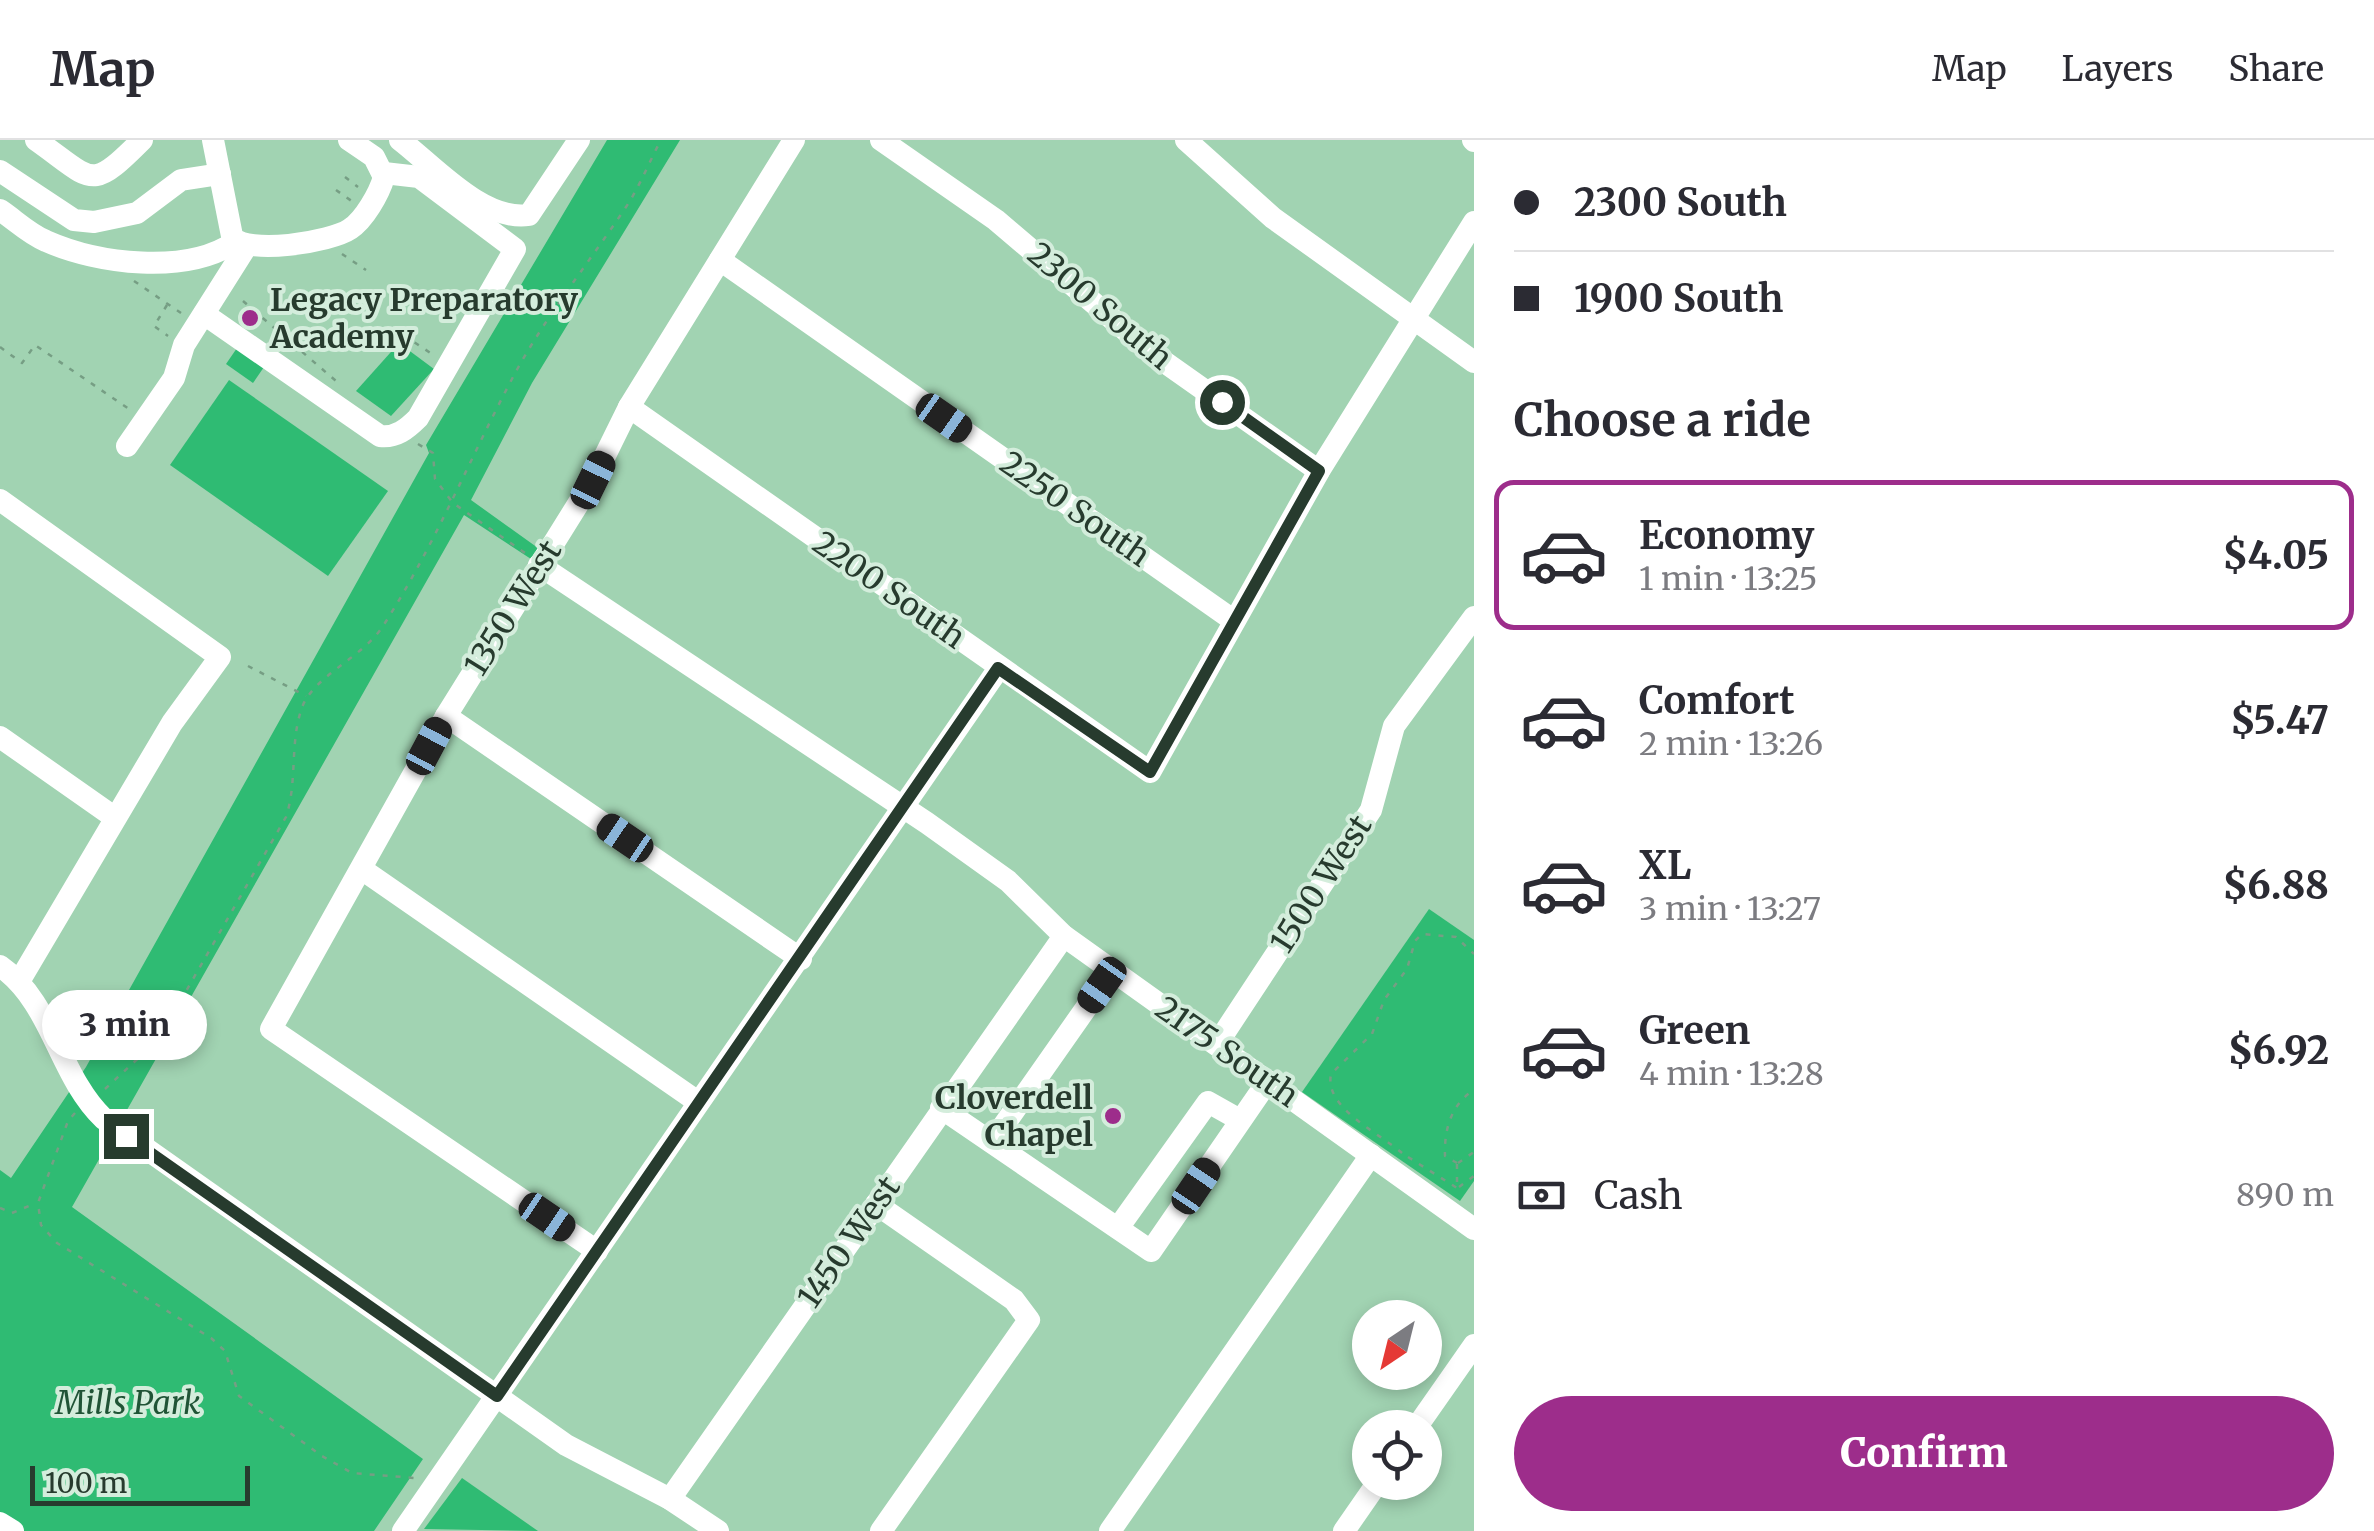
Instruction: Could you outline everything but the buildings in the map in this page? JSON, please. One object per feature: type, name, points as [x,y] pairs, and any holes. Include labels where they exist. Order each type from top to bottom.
[{"type":"street","points":[[36,140],[82,172],[103,175],[114,170],[142,140]]},
{"type":"street","points":[[126,446],[174,378],[184,345],[241,244],[213,140]]},
{"type":"street","points":[[204,314],[380,436],[390,437],[406,430],[418,418],[515,249],[419,178],[384,173],[374,157],[349,140]]},
{"type":"street","points":[[400,140],[491,210],[514,217],[528,215],[579,140]]},
{"type":"street","name":"1350 West","points":[[597,1251],[271,1029],[363,870],[532,559],[593,480],[629,406],[794,140]]},
{"type":"street","name":"2300 South","points":[[882,140],[996,220],[1156,356],[1319,471]]},
{"type":"street","points":[[1186,140],[1272,218],[1474,362]]},
{"type":"street","points":[[0,171],[74,220],[94,222],[137,213],[181,180],[220,174]]},
{"type":"street","points":[[0,210],[40,239],[114,258],[154,261],[215,256],[241,244],[258,249],[346,232],[378,191],[384,173]]},
{"type":"street","points":[[1233,620],[1410,319],[1474,222]]},
{"type":"street","name":"2250 South","points":[[720,260],[1233,620]]},
{"type":"street","name":"2200 South","points":[[629,406],[1150,772],[1233,620]]},
{"type":"street","points":[[0,500],[220,657],[172,723],[20,980]]},
{"type":"street","name":"2175 South","points":[[532,559],[1008,881],[1064,936],[1474,1229]]},
{"type":"street","name":"1500 West","points":[[1217,1044],[1371,810],[1394,726],[1474,617]]},
{"type":"street","points":[[403,1531],[998,668]]},
{"type":"street","points":[[446,716],[800,958]]},
{"type":"street","points":[[0,738],[114,817]]},
{"type":"street","points":[[363,870],[698,1102]]},
{"type":"street","name":"1450 West","points":[[670,1499],[1064,936]]},
{"type":"street","points":[[0,966],[20,980],[76,1086],[104,1119],[171,1170],[586,1458],[670,1499],[718,1531]]},
{"type":"street","points":[[992,1142],[1112,971]]},
{"type":"street","points":[[941,1108],[1151,1250],[1268,1081]]},
{"type":"street","points":[[1118,1228],[1208,1102],[1240,1120]]},
{"type":"street","points":[[1110,1531],[1370,1155]]},
{"type":"street","points":[[876,1204],[1014,1300],[1028,1318],[1023,1333],[881,1531]]},
{"type":"street","points":[[1429,1410],[1474,1345]]},
{"type":"street","points":[[1344,1531],[1366,1500]]},
{"type":"street","points":[[0,1523],[13,1531]]},
{"type":"path","points":[[101,1092],[158,1040],[286,817],[294,794],[297,726],[307,697],[346,666],[382,628],[453,503],[513,376],[562,296],[628,204],[662,140]]},
{"type":"path","points":[[345,177],[363,191]]},
{"type":"path","points":[[336,190],[354,203]]},
{"type":"path","points":[[334,249],[366,270]]},
{"type":"path","points":[[120,272],[178,310]]},
{"type":"path","points":[[243,301],[346,390]]},
{"type":"path","points":[[166,334],[154,326],[168,304]]},
{"type":"path","points":[[416,333],[411,340],[442,361]]},
{"type":"path","points":[[0,347],[22,363],[35,345],[136,413]]},
{"type":"path","points":[[415,443],[432,452],[435,479],[453,503],[532,559]]},
{"type":"path","points":[[248,666],[307,697]]},
{"type":"path","points":[[1457,1188],[1342,1110],[1329,1081],[1338,1064],[1372,1034],[1384,1000],[1407,969],[1415,941],[1422,934],[1445,933],[1474,954]]},
{"type":"path","points":[[1457,1163],[1445,1156],[1448,1127],[1456,1102],[1474,1090]]},
{"type":"path","points":[[77,1112],[68,1121],[38,1203],[41,1225],[57,1243],[211,1338],[225,1351],[239,1396],[352,1473],[416,1478]]},
{"type":"path","points":[[1457,1163],[1474,1152]]},
{"type":"path","points":[[1457,1163],[1457,1188]]},
{"type":"path","points":[[1457,1188],[1474,1176]]},
{"type":"path","points":[[0,1208],[12,1213],[38,1203]]},
{"type":"green space","name":"Mills Park","points":[[607,140],[680,140],[532,383],[471,500],[538,548],[531,559],[464,515],[72,1207],[423,1459],[374,1531],[0,1531],[0,1170],[11,1178],[86,1067],[429,453],[426,445]]},
{"type":"green space","points":[[399,343],[434,369],[391,416],[356,391]]},
{"type":"green space","points":[[237,348],[264,367],[253,383],[226,364]]},
{"type":"green space","points":[[229,380],[388,491],[328,576],[170,465]]},
{"type":"green space","points":[[1429,909],[1474,940],[1474,1181],[1460,1201],[1302,1092]]},
{"type":"green space","points":[[462,1478],[538,1531],[424,1529]]},
{"type":"place","name":"Legacy Preparatory Academy","points":[[250,318]]},
{"type":"place","name":"Cloverdell Chapel","points":[[1113,1116]]},
{"type":"route","points":[[126,1136],[497,1396],[915,794],[998,668],[1150,772],[1319,471],[1222,402]]}]
